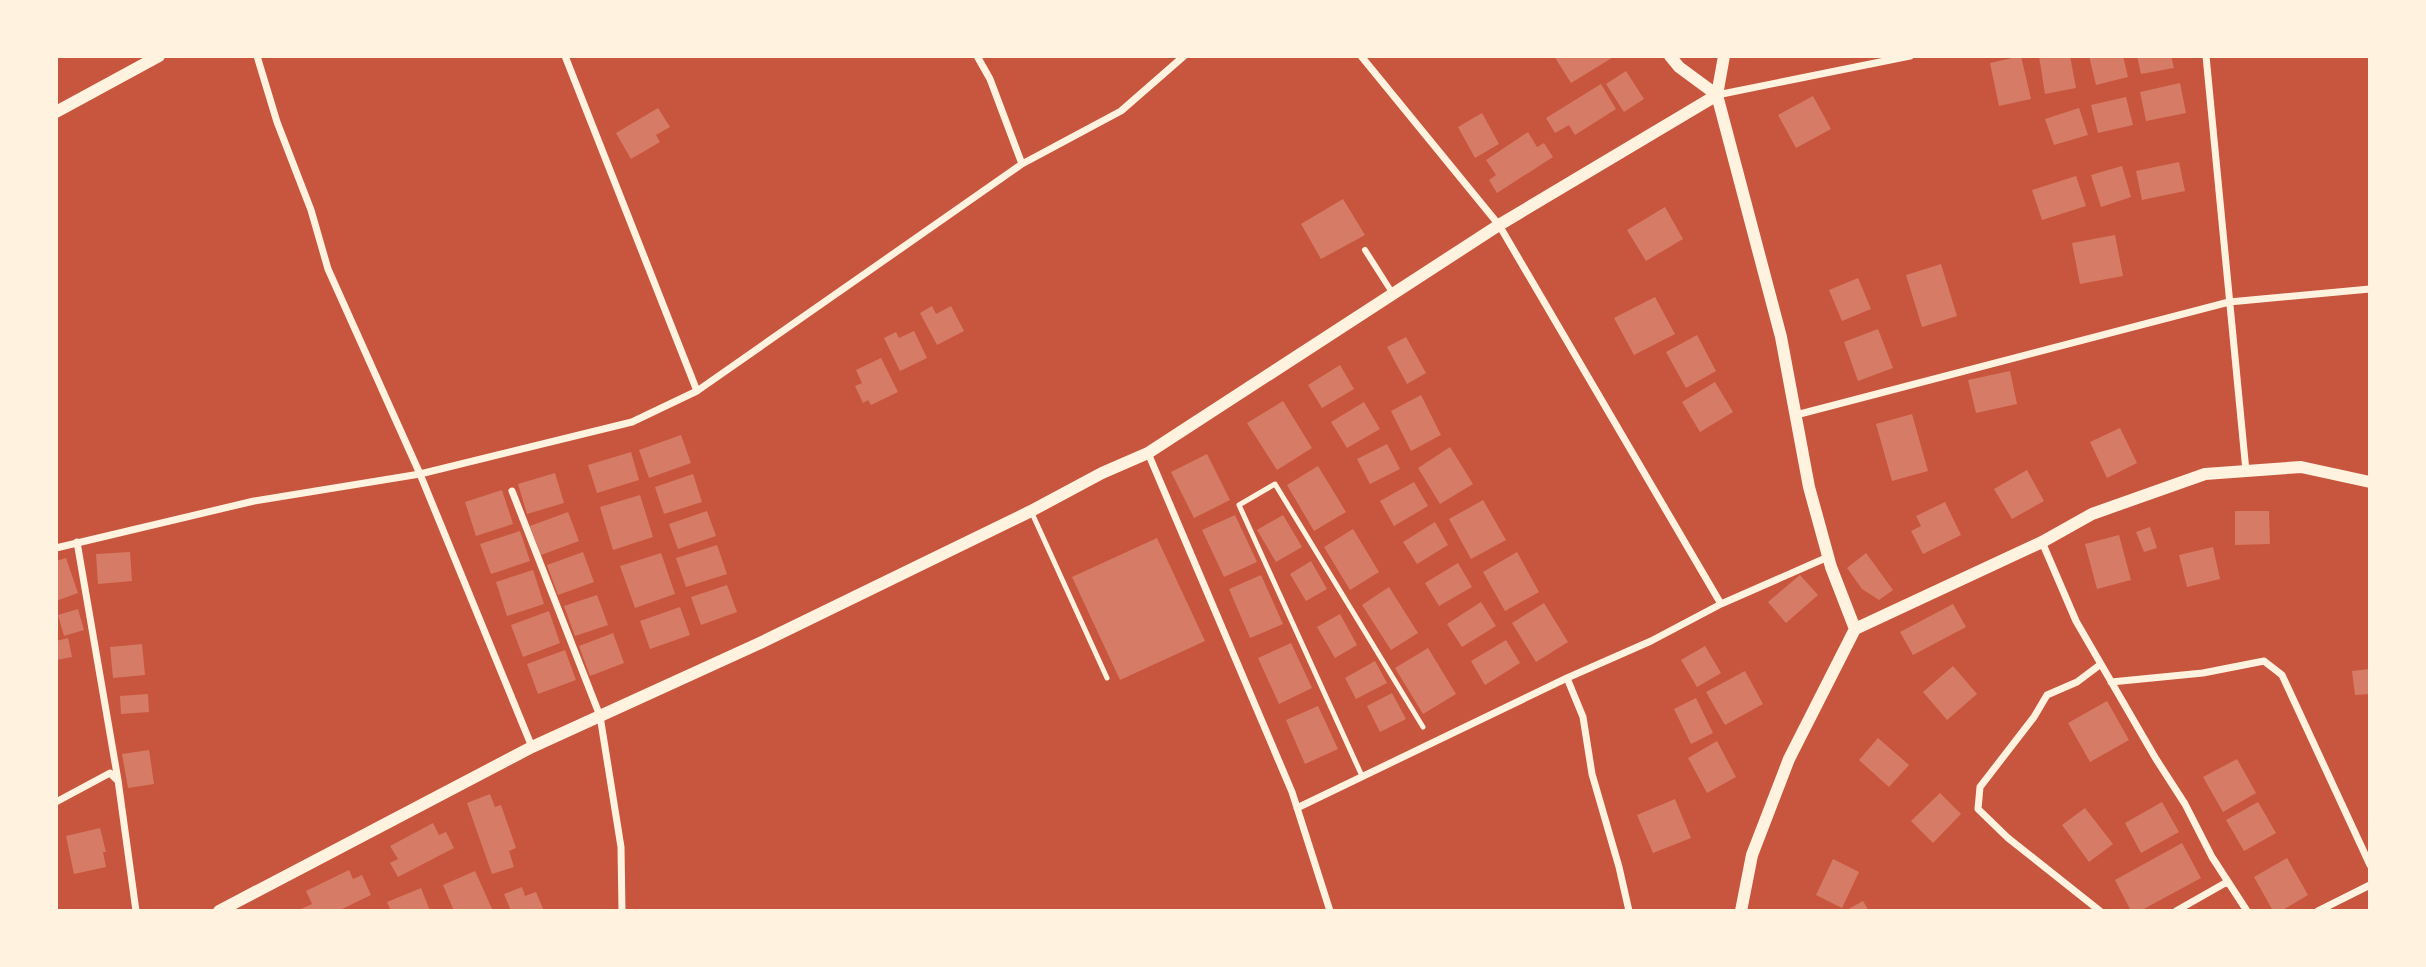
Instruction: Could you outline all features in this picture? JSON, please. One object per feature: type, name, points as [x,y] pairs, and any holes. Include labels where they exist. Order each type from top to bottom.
[{"type":"street","points":[[56,112],[159,56]]},
{"type":"street","points":[[257,56],[277,122],[311,210],[328,269],[420,474],[531,747]]},
{"type":"street","points":[[565,56],[698,391]]},
{"type":"street","points":[[977,56],[990,79],[1023,164]]},
{"type":"street","points":[[56,548],[254,501],[420,474],[632,422],[698,391],[1023,164],[1121,111],[1184,56]]},
{"type":"street","points":[[1361,56],[1499,225],[1721,604]]},
{"type":"street","points":[[1670,56],[1679,67],[1717,95]]},
{"type":"street","points":[[1724,56],[1717,95],[1781,337],[1809,487],[1828,557],[1856,629]]},
{"type":"street","points":[[219,911],[531,747],[760,643],[1031,511],[1102,472],[1149,453],[1499,225],[1717,95],[1910,56]]},
{"type":"street","points":[[2206,56],[2246,471]]},
{"type":"street","points":[[1365,250],[1393,294]]},
{"type":"street","points":[[1796,415],[2229,302],[2370,289]]},
{"type":"street","points":[[1149,453],[1297,808],[1330,911]]},
{"type":"street","points":[[1741,911],[1752,855],[1789,759],[1856,629],[2042,542],[2092,514],[2205,474],[2301,467],[2370,482]]},
{"type":"street","points":[[512,491],[600,716],[621,847],[622,911]]},
{"type":"street","points":[[77,542],[118,780],[136,911]]},
{"type":"street","points":[[2042,542],[2076,621],[2185,804],[2227,882],[2247,911]]},
{"type":"street","points":[[1297,808],[1567,678],[1651,641],[1721,604],[1828,557]]},
{"type":"street","points":[[2111,682],[2203,673],[2264,662],[2282,675],[2370,864]]},
{"type":"street","points":[[2100,911],[2008,838],[1978,809],[1980,787],[2034,717],[2047,695],[2077,682],[2101,664]]},
{"type":"street","points":[[1567,678],[1583,718],[1592,774],[1629,911]]},
{"type":"street","points":[[56,802],[110,773],[118,780]]},
{"type":"street","points":[[2176,911],[2227,882]]},
{"type":"street","points":[[2318,911],[2370,885]]},
{"type":"lane","points":[[1362,776],[1239,505],[1275,484],[1423,727]]},
{"type":"lane","points":[[1031,511],[1107,678]]},
{"type":"building","points":[[1554,56],[1615,56],[1571,83]]},
{"type":"building","points":[[2021,56],[2031,99],[1999,106],[1990,63]]},
{"type":"building","points":[[2039,56],[2070,56],[2076,88],[2045,94]]},
{"type":"building","points":[[2089,56],[2123,56],[2128,77],[2096,85]]},
{"type":"building","points":[[2137,56],[2171,56],[2174,68],[2141,74]]},
{"type":"building","points":[[1626,71],[1644,99],[1624,112],[1606,84]]},
{"type":"building","points":[[2180,83],[2186,113],[2146,121],[2140,92]]},
{"type":"building","points":[[1601,84],[1616,109],[1575,135],[1569,125],[1555,133],[1546,118]]},
{"type":"building","points":[[1813,96],[1831,129],[1796,148],[1778,115]]},
{"type":"building","points":[[2126,97],[2133,125],[2098,133],[2091,105]]},
{"type":"building","points":[[658,108],[670,127],[656,135],[660,142],[631,159],[616,133]]},
{"type":"building","points":[[2079,108],[2088,135],[2054,145],[2045,119]]},
{"type":"building","points":[[1482,113],[1499,144],[1475,158],[1458,127]]},
{"type":"building","points":[[1528,132],[1537,147],[1544,143],[1553,157],[1497,193],[1489,180],[1496,175],[1486,160]]},
{"type":"building","points":[[2179,162],[2185,191],[2142,200],[2136,171]]},
{"type":"building","points":[[2122,166],[2131,197],[2101,207],[2091,175]]},
{"type":"building","points":[[2076,176],[2086,206],[2042,220],[2032,190]]},
{"type":"building","points":[[1343,199],[1365,235],[1321,259],[1301,224]]},
{"type":"building","points":[[1665,207],[1683,239],[1646,261],[1627,230]]},
{"type":"building","points":[[2115,235],[2123,276],[2080,284],[2072,243]]},
{"type":"building","points":[[1941,264],[1957,316],[1922,327],[1906,275]]},
{"type":"building","points":[[1858,278],[1871,309],[1842,321],[1829,290]]},
{"type":"building","points":[[1655,297],[1675,334],[1634,355],[1614,318]]},
{"type":"building","points":[[932,306],[936,314],[951,306],[964,331],[937,345],[920,313]]},
{"type":"building","points":[[1878,329],[1893,368],[1858,381],[1844,342]]},
{"type":"building","points":[[914,331],[927,358],[900,371],[884,338],[896,332],[899,338]]},
{"type":"building","points":[[1697,335],[1716,371],[1686,388],[1666,352]]},
{"type":"building","points":[[1406,337],[1426,373],[1407,384],[1387,347]]},
{"type":"building","points":[[881,358],[898,392],[871,405],[868,400],[863,403],[855,386],[862,383],[856,370]]},
{"type":"building","points":[[1340,365],[1354,389],[1322,408],[1308,385]]},
{"type":"building","points":[[2010,371],[2017,404],[1976,413],[1968,380]]},
{"type":"building","points":[[1715,382],[1733,412],[1700,432],[1682,402]]},
{"type":"building","points":[[1421,395],[1441,435],[1411,451],[1391,411]]},
{"type":"building","points":[[1283,401],[1312,448],[1277,470],[1247,423]]},
{"type":"building","points":[[1364,402],[1380,429],[1347,448],[1331,422]]},
{"type":"building","points":[[1912,414],[1928,471],[1892,481],[1876,424]]},
{"type":"building","points":[[2120,428],[2137,463],[2107,478],[2090,442]]},
{"type":"building","points":[[681,435],[691,463],[649,478],[639,450]]},
{"type":"building","points":[[1387,444],[1400,469],[1370,484],[1357,459]]},
{"type":"building","points":[[1450,447],[1473,484],[1440,504],[1418,468]]},
{"type":"building","points":[[631,452],[639,480],[597,493],[588,465]]},
{"type":"building","points":[[1207,454],[1230,500],[1194,518],[1171,472]]},
{"type":"building","points":[[1318,466],[1346,512],[1314,531],[1287,485]]},
{"type":"building","points":[[2027,470],[2044,501],[2012,519],[1994,489]]},
{"type":"building","points":[[555,473],[564,503],[527,514],[518,484]]},
{"type":"building","points":[[693,474],[702,502],[664,514],[655,487]]},
{"type":"building","points":[[1414,482],[1428,506],[1394,526],[1380,501]]},
{"type":"building","points":[[502,490],[513,524],[476,536],[465,502]]},
{"type":"building","points":[[640,495],[653,537],[613,550],[600,507]]},
{"type":"building","points":[[1483,500],[1506,540],[1471,559],[1449,519]]},
{"type":"building","points":[[1945,502],[1961,535],[1923,554],[1911,531],[1921,526],[1916,516]]},
{"type":"building","points":[[707,511],[716,536],[678,549],[669,524]]},
{"type":"building","points":[[2235,511],[2269,511],[2270,544],[2235,545]]},
{"type":"building","points":[[568,512],[579,541],[541,555],[530,526]]},
{"type":"building","points":[[1235,515],[1257,562],[1224,577],[1202,530]]},
{"type":"building","points":[[1283,515],[1302,547],[1276,562],[1257,530]]},
{"type":"building","points":[[1435,522],[1448,545],[1417,564],[1403,542]]},
{"type":"building","points":[[2150,527],[2157,548],[2144,552],[2136,532]]},
{"type":"building","points":[[1353,529],[1379,572],[1350,590],[1324,547]]},
{"type":"building","points":[[520,531],[530,561],[491,574],[480,544]]},
{"type":"building","points":[[2119,535],[2131,580],[2097,589],[2085,544]]},
{"type":"building","points":[[1157,538],[1205,641],[1120,680],[1072,577]]},
{"type":"building","points":[[717,545],[727,574],[686,587],[676,558]]},
{"type":"building","points":[[2213,547],[2220,579],[2187,587],[2179,555]]},
{"type":"building","points":[[130,552],[132,581],[98,584],[96,554]]},
{"type":"building","points":[[583,552],[594,582],[558,595],[547,565]]},
{"type":"building","points":[[1517,552],[1539,592],[1505,611],[1483,572]]},
{"type":"building","points":[[661,553],[675,594],[635,608],[620,566]]},
{"type":"building","points":[[1866,553],[1893,590],[1879,600],[1862,589],[1847,568]]},
{"type":"building","points":[[66,558],[78,593],[56,601],[56,561]]},
{"type":"building","points":[[1311,561],[1327,589],[1306,601],[1290,574]]},
{"type":"building","points":[[1458,563],[1472,587],[1439,606],[1425,583]]},
{"type":"building","points":[[533,570],[544,604],[507,616],[496,582]]},
{"type":"building","points":[[1261,575],[1283,624],[1250,638],[1229,589]]},
{"type":"building","points":[[1800,575],[1818,595],[1786,623],[1768,602]]},
{"type":"building","points":[[727,585],[737,612],[701,625],[691,597]]},
{"type":"building","points":[[1389,587],[1418,633],[1391,650],[1362,605]]},
{"type":"building","points":[[597,595],[608,625],[575,636],[564,606]]},
{"type":"building","points":[[1481,602],[1496,626],[1462,647],[1447,624]]},
{"type":"building","points":[[1544,603],[1568,642],[1536,662],[1512,623]]},
{"type":"building","points":[[1953,604],[1966,627],[1913,655],[1900,632]]},
{"type":"building","points":[[680,607],[690,635],[650,649],[640,621]]},
{"type":"building","points":[[78,609],[84,630],[64,636],[58,615]]},
{"type":"building","points":[[549,611],[560,643],[523,657],[511,625]]},
{"type":"building","points":[[1340,614],[1357,645],[1335,658],[1317,627]]},
{"type":"building","points":[[613,633],[624,663],[590,676],[579,646]]},
{"type":"building","points":[[68,638],[72,657],[56,660],[56,641]]},
{"type":"building","points":[[1506,640],[1520,663],[1485,685],[1471,661]]},
{"type":"building","points":[[1291,643],[1312,688],[1279,704],[1258,658]]},
{"type":"building","points":[[142,644],[145,675],[113,678],[110,647]]},
{"type":"building","points":[[1705,646],[1721,673],[1697,687],[1681,660]]},
{"type":"building","points":[[1428,648],[1456,694],[1423,714],[1395,668]]},
{"type":"building","points":[[565,650],[576,680],[538,694],[527,664]]},
{"type":"building","points":[[1375,661],[1387,683],[1356,699],[1345,678]]},
{"type":"building","points":[[1953,666],[1977,694],[1947,720],[1923,692]]},
{"type":"building","points":[[2370,669],[2370,694],[2355,695],[2352,671]]},
{"type":"building","points":[[1745,671],[1763,704],[1725,725],[1706,692]]},
{"type":"building","points":[[1392,693],[1406,719],[1380,732],[1367,706]]},
{"type":"building","points":[[148,694],[149,712],[121,714],[120,696]]},
{"type":"building","points":[[1696,698],[1713,733],[1691,744],[1674,709]]},
{"type":"building","points":[[2107,701],[2129,740],[2090,762],[2068,723]]},
{"type":"building","points":[[1318,706],[1338,749],[1305,764],[1286,720]]},
{"type":"building","points":[[1878,738],[1909,765],[1889,787],[1859,760]]},
{"type":"building","points":[[1717,741],[1736,777],[1707,793],[1688,758]]},
{"type":"building","points":[[149,750],[154,784],[128,788],[122,754]]},
{"type":"building","points":[[2237,759],[2256,793],[2223,812],[2203,777]]},
{"type":"building","points":[[1940,793],[1961,814],[1933,843],[1911,821]]},
{"type":"building","points":[[490,794],[495,807],[501,805],[516,848],[509,851],[514,867],[492,874],[467,803]]},
{"type":"building","points":[[1675,799],[1691,838],[1653,853],[1637,815]]},
{"type":"building","points":[[2162,802],[2179,832],[2141,853],[2125,823]]},
{"type":"building","points":[[2258,802],[2276,833],[2244,851],[2226,820]]},
{"type":"building","points":[[2085,808],[2113,844],[2089,862],[2062,825]]},
{"type":"building","points":[[433,823],[439,835],[446,832],[454,848],[398,877],[390,863],[398,859],[390,846]]},
{"type":"building","points":[[100,828],[106,852],[103,852],[106,867],[74,874],[66,836]]},
{"type":"building","points":[[2182,843],[2201,878],[2140,911],[2131,911],[2115,880]]},
{"type":"building","points":[[2287,858],[2308,895],[2281,911],[2273,911],[2254,877]]},
{"type":"building","points":[[1833,859],[1859,872],[1842,908],[1816,895]]},
{"type":"building","points":[[349,870],[353,879],[362,875],[371,895],[338,911],[301,909],[312,904],[306,891]]},
{"type":"building","points":[[475,871],[493,911],[454,911],[443,885]]},
{"type":"building","points":[[522,887],[525,896],[536,892],[544,911],[511,911],[504,894]]},
{"type":"building","points":[[421,888],[430,911],[391,911],[387,902]]},
{"type":"building","points":[[1863,901],[1869,911],[1845,911]]}]
